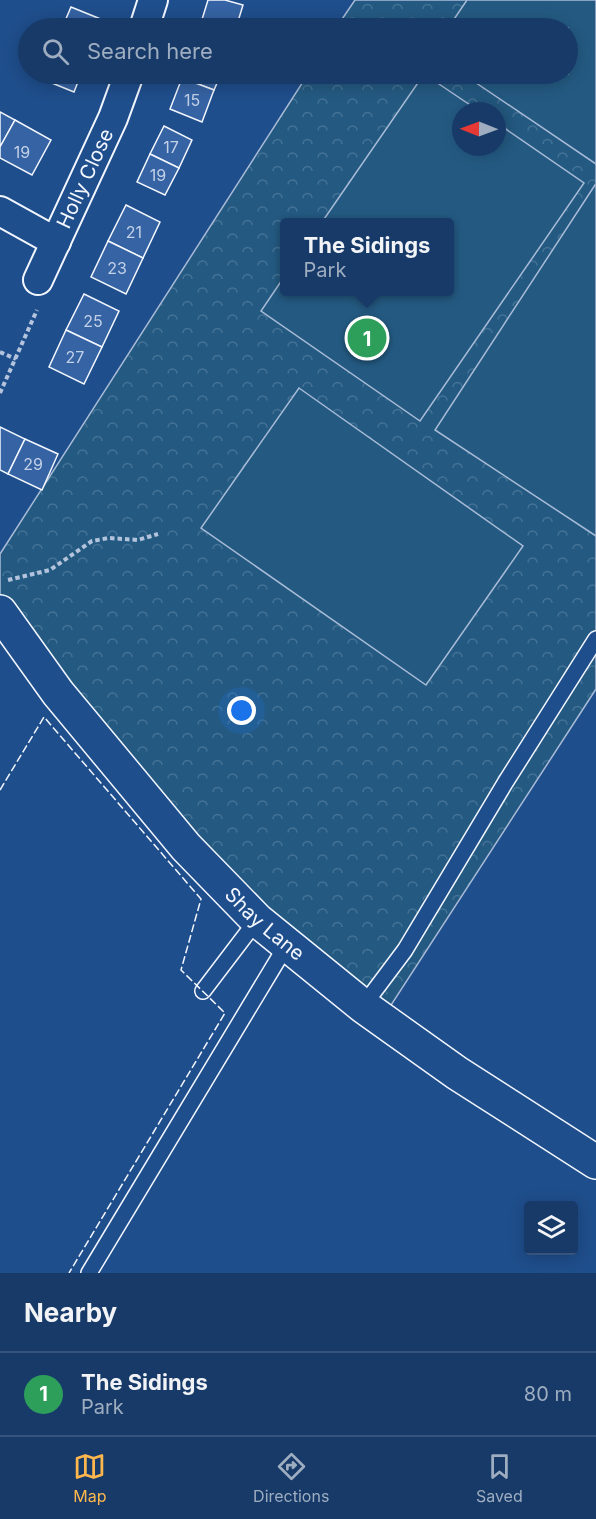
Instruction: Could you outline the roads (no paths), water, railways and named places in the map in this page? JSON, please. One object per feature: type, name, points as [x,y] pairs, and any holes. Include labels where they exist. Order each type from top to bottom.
[{"type":"main road","name":"Shay Lane","points":[[0,612],[58,693],[186,847],[257,920],[286,946],[363,1006],[466,1079],[596,1162]]},
{"type":"street","points":[[147,18],[153,0]]},
{"type":"street","name":"Holly Close","points":[[38,280],[113,118],[125,84]]},
{"type":"street","points":[[0,211],[56,242]]},
{"type":"lane","points":[[363,1006],[405,950],[505,783],[596,639]]},
{"type":"lane","points":[[203,991],[257,920]]},
{"type":"lane","points":[[89,1273],[286,946]]},
{"type":"place","name":"The Sidings","points":[[367,338]]}]
